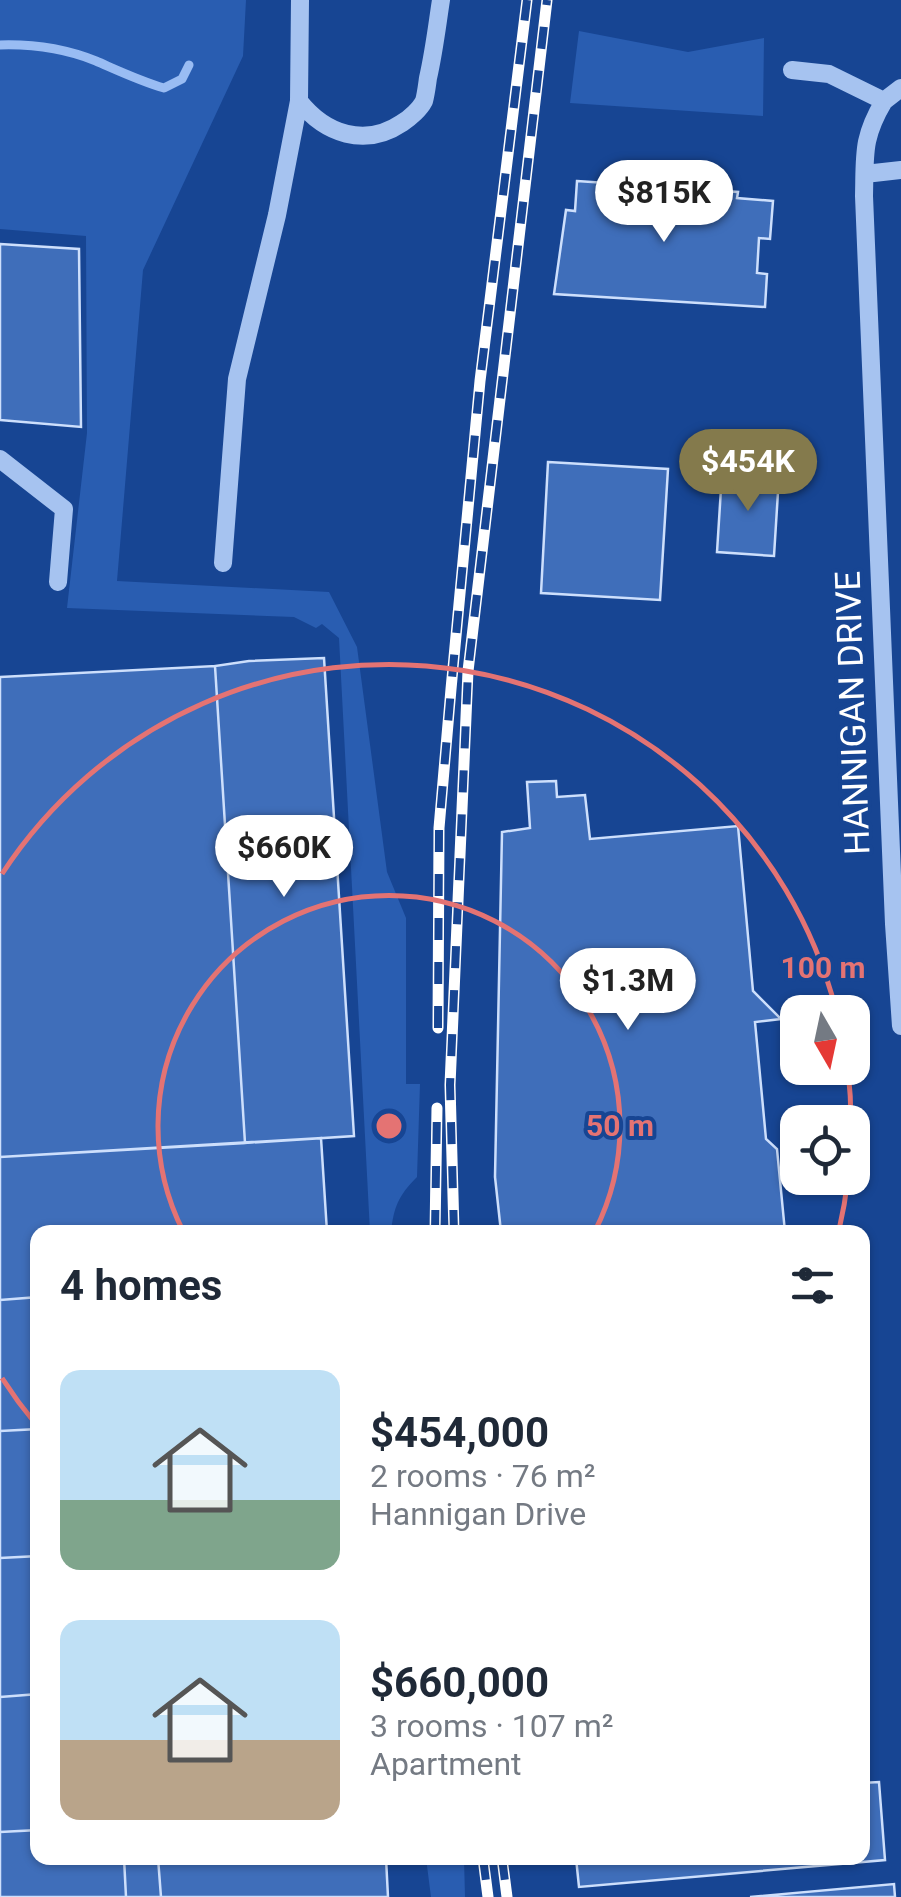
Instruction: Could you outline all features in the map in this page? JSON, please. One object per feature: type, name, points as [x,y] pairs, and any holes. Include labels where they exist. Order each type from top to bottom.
[{"type":"street","points":[[223,563],[237,380],[278,215],[300,100],[300,0]]},
{"type":"street","points":[[300,100],[310,114],[334,130],[358,138],[388,132],[407,120],[423,103],[440,0]]},
{"type":"street","points":[[792,70],[829,74],[884,102],[901,88]]},
{"type":"street","name":"HANNIGAN DRIVE","points":[[884,102],[866,136],[865,174],[901,1026]]},
{"type":"street","points":[[865,174],[901,170]]},
{"type":"street","points":[[0,460],[64,508],[58,582]]},
{"type":"shaded area","points":[[0,0],[246,0],[243,56],[143,270],[117,581],[329,592],[357,647],[387,872],[406,918],[406,1084],[420,1084],[417,1177],[398,1202],[392,1225],[370,1225],[339,638],[322,624],[316,628],[294,617],[67,608],[87,433],[86,236],[0,229]]},
{"type":"shaded area","points":[[579,31],[688,52],[764,38],[763,116],[570,103]]},
{"type":"shaded area","points":[[427,1865],[464,1865],[465,1897],[431,1897]]},
{"type":"building","points":[[577,181],[738,192],[737,198],[773,201],[770,239],[759,238],[757,273],[767,274],[765,307],[554,294],[566,210],[575,211]]},
{"type":"building","points":[[0,244],[79,249],[81,427],[0,420]]},
{"type":"building","points":[[548,462],[668,469],[660,600],[541,593]]},
{"type":"building","points":[[722,473],[779,476],[774,556],[717,552]]},
{"type":"building","points":[[324,658],[354,1136],[245,1143],[215,666]]},
{"type":"building","points":[[215,666],[245,1143],[0,1157],[0,677]]},
{"type":"building","points":[[556,781],[557,797],[585,795],[590,839],[738,826],[753,991],[780,1018],[755,1022],[766,1139],[777,1149],[784,1225],[500,1225],[495,1177],[502,832],[530,828],[527,782]]},
{"type":"building","points":[[321,1138],[327,1225],[30,1225],[30,1298],[0,1300],[0,1157]]},
{"type":"building","points":[[30,1298],[30,1429],[0,1431],[0,1300]]},
{"type":"building","points":[[30,1429],[30,1556],[0,1558],[0,1431]]},
{"type":"building","points":[[30,1556],[30,1695],[0,1697],[0,1558]]},
{"type":"building","points":[[30,1695],[30,1830],[0,1832],[0,1697]]},
{"type":"building","points":[[879,1782],[885,1860],[870,1861],[870,1783]]},
{"type":"building","points":[[30,1830],[30,1865],[124,1865],[126,1897],[0,1897],[0,1832]]},
{"type":"building","points":[[124,1865],[159,1865],[161,1897],[126,1897]]},
{"type":"building","points":[[159,1865],[386,1865],[388,1897],[161,1897]]},
{"type":"building","points":[[577,1865],[828,1865],[579,1887]]},
{"type":"building","points":[[894,1884],[895,1897],[750,1897]]},
{"type":"waterway","points":[[0,45],[37,46],[73,53],[164,88],[182,79],[189,65]]},
{"type":"railway","points":[[438,1028],[439,828],[451,689],[480,381],[527,0]]},
{"type":"railway","points":[[454,1225],[450,1085],[468,671],[547,0]]},
{"type":"railway","points":[[435,1225],[437,1108]]},
{"type":"railway","points":[[484,1865],[488,1897]]},
{"type":"railway","points":[[503,1865],[507,1897]]}]
